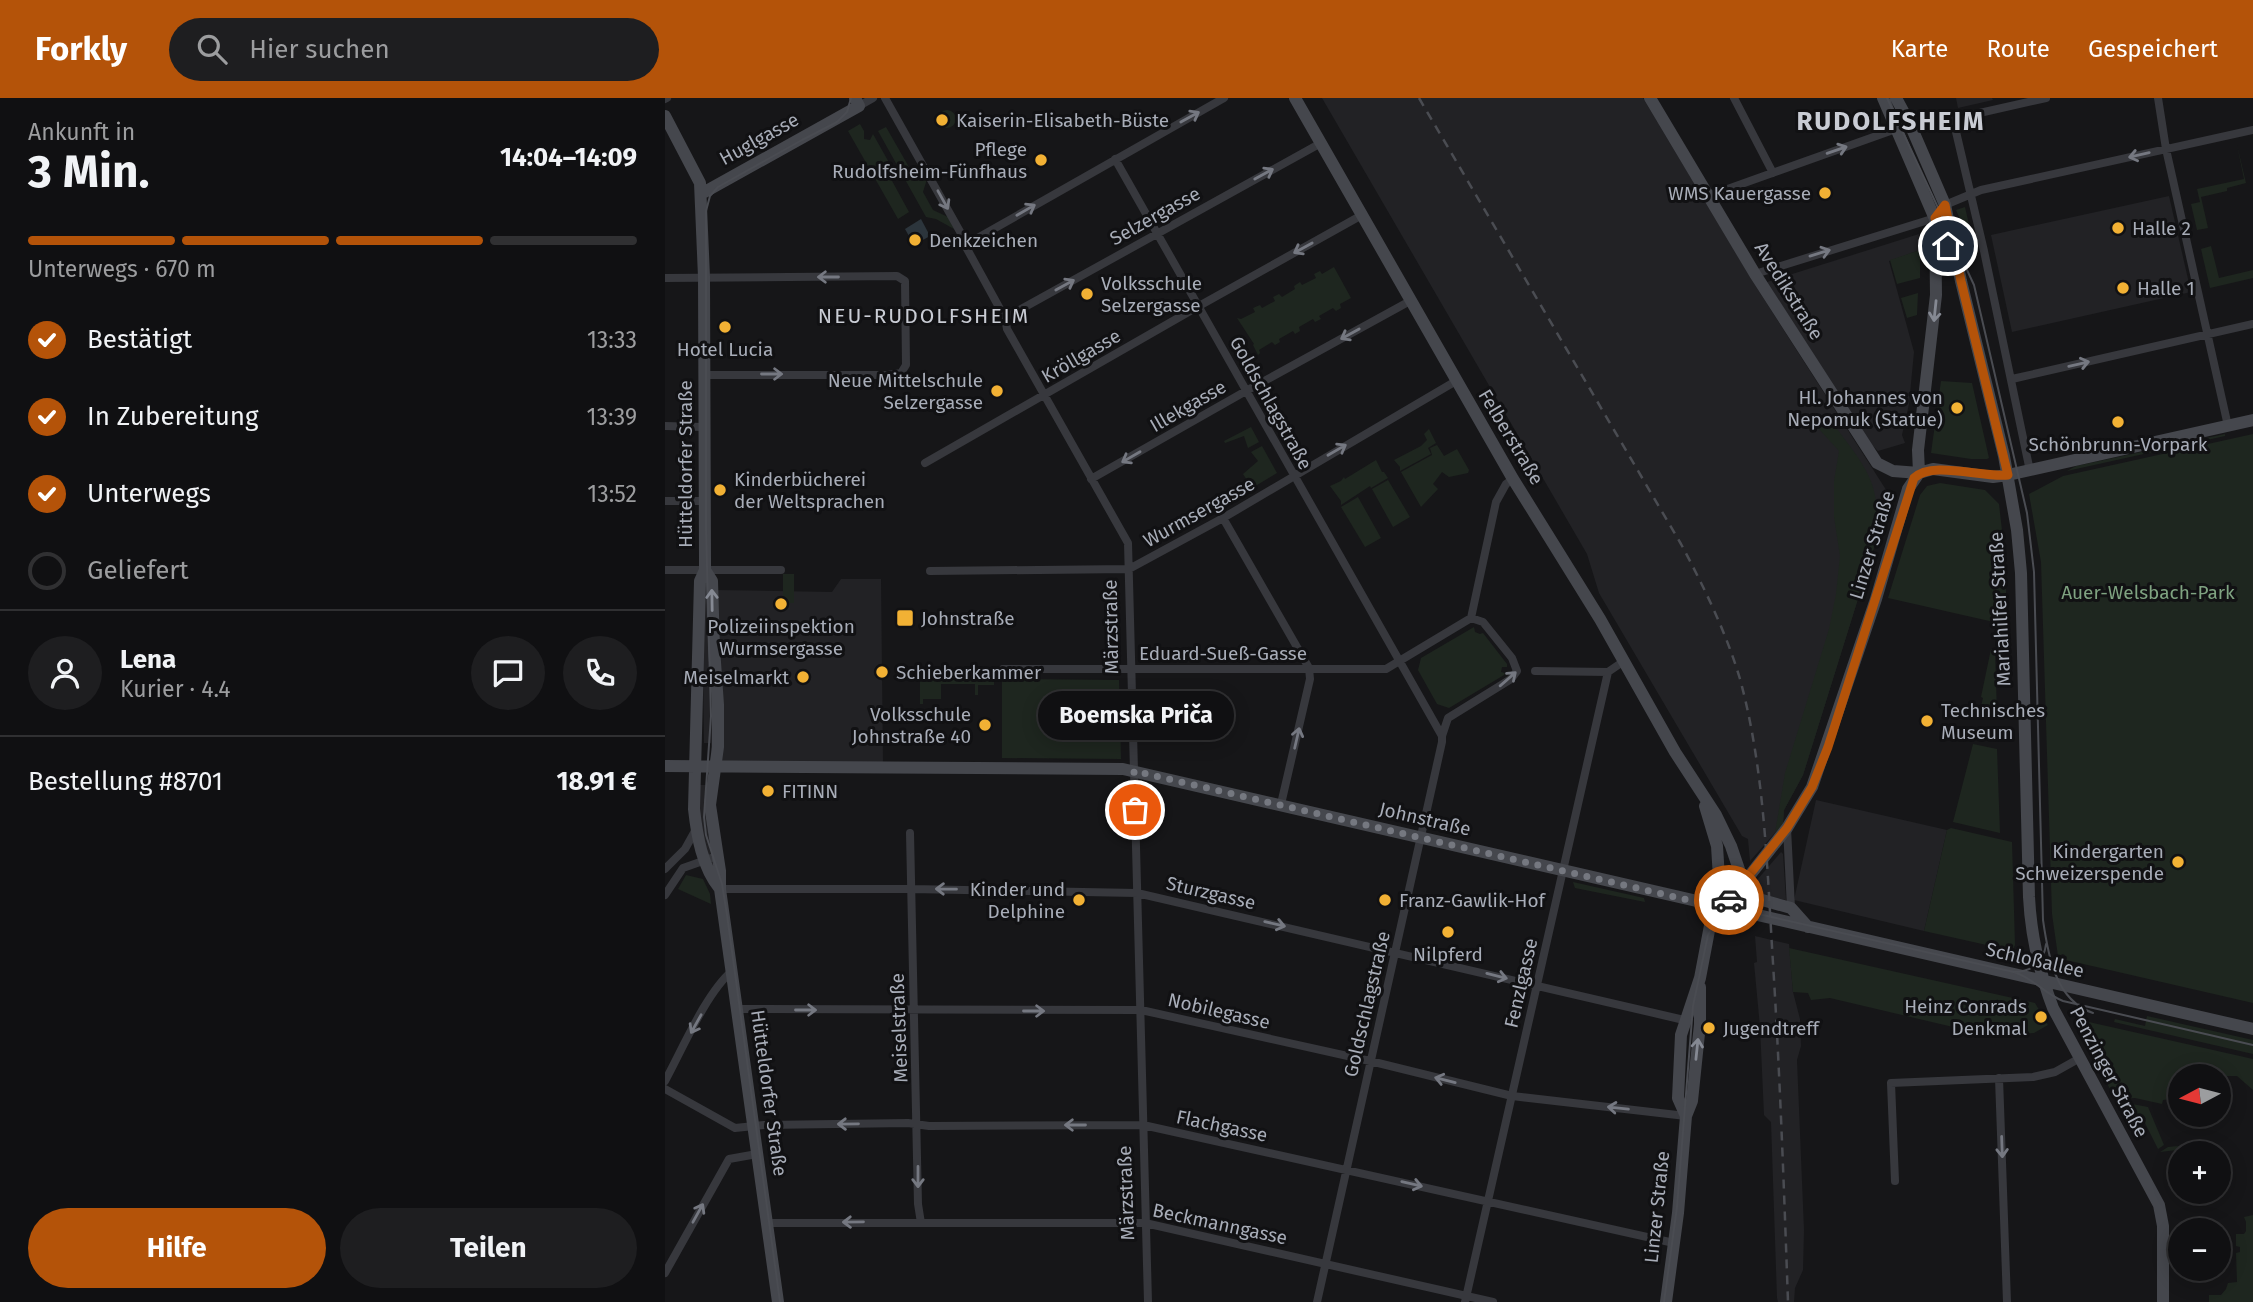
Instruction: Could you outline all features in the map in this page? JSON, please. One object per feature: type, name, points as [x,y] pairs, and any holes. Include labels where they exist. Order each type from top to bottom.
[{"type":"main road","name":"Felberstraße","points":[[1295,98],[1513,479],[1716,815],[1731,846],[1743,884]]},
{"type":"main road","name":"Avedikstraße","points":[[1650,98],[1755,274],[1875,460],[1887,470],[1919,473],[1933,469],[1993,477],[2008,475],[2253,420]]},
{"type":"main road","name":"Mariahilfer Straße","points":[[1883,98],[1961,281]]},
{"type":"main road","name":"Mariahilfer Straße","points":[[1896,98],[1945,205],[2008,475],[2021,573],[2030,923],[2042,981]]},
{"type":"main road","name":"Huglgasse","points":[[701,194],[857,102]]},
{"type":"main road","name":"Hütteldorfer Straße","points":[[665,116],[697,173],[701,194],[704,277],[705,570],[700,582],[694,809],[697,828],[711,858]]},
{"type":"main road","name":"Linzer Straße","points":[[1686,1116],[1678,1098],[1681,1035],[1700,978],[1714,906],[1727,901],[1743,884],[1787,828],[1812,787],[1828,747],[1909,489],[1919,473],[1919,450],[1936,295],[1935,218]]},
{"type":"main road","name":"Hütteldorfer Straße","points":[[705,570],[712,581],[713,649],[718,705],[718,747],[710,804],[711,858],[708,870],[720,889],[779,1302]]},
{"type":"main road","name":"Johnstraße","points":[[665,766],[1052,768],[1134,771],[1714,906]]},
{"type":"main road","name":"Felberstraße","points":[[1700,791],[1717,846],[1719,878],[1714,906]]},
{"type":"main road","points":[[1743,884],[1748,896],[1791,908],[1808,927]]},
{"type":"main road","name":"Schloßallee","points":[[1714,906],[2253,1030]]},
{"type":"main road","name":"Linzer Straße","points":[[1666,1302],[1686,1116],[1692,1101],[1700,1024],[1700,978]]},
{"type":"main road","name":"Penzinger Straße","points":[[2042,981],[2053,1008],[2159,1205],[2163,1226],[2163,1302]]},
{"type":"street","name":"Huglgasse","points":[[857,102],[873,98]]},
{"type":"street","name":"Märzstraße","points":[[885,98],[967,244],[966,247],[1005,318],[1007,329],[1128,543],[1147,1302]]},
{"type":"street","points":[[967,244],[1224,98]]},
{"type":"street","points":[[1734,98],[1773,173]]},
{"type":"street","points":[[2031,471],[1972,194],[1953,119],[2046,98]]},
{"type":"street","points":[[2158,98],[2228,426]]},
{"type":"street","points":[[1708,195],[1910,124]]},
{"type":"street","points":[[1755,274],[1935,218],[1945,205],[1972,194],[2253,130]]},
{"type":"street","name":"Selzergasse","points":[[1005,318],[1321,143]]},
{"type":"street","name":"Goldschlagstraße","points":[[1115,159],[1442,736]]},
{"type":"street","name":"Kröllgasse","points":[[925,463],[1362,215]]},
{"type":"street","points":[[665,278],[897,276],[905,281],[906,365],[901,373],[704,375]]},
{"type":"street","name":"Illekgasse","points":[[1091,479],[1246,390],[1411,301]]},
{"type":"street","points":[[2012,379],[2253,324]]},
{"type":"street","name":"Wurmsergasse","points":[[930,571],[1129,569],[1223,518],[1456,381]]},
{"type":"street","points":[[665,426],[704,427]]},
{"type":"street","points":[[1471,618],[1496,502],[1506,484],[1513,479]]},
{"type":"street","points":[[665,501],[704,501]]},
{"type":"street","points":[[1223,518],[1309,668],[1310,679],[1281,804]]},
{"type":"street","points":[[665,570],[781,570]]},
{"type":"street","name":"Goldschlagstraße","points":[[1317,1302],[1422,838],[1442,736],[1451,716],[1511,679],[1517,671],[1513,658],[1483,622],[1471,618]]},
{"type":"street","name":"Eduard-Sueß-Gasse","points":[[1003,669],[1386,669],[1471,618]]},
{"type":"street","points":[[1535,671],[1608,672],[1624,662]]},
{"type":"street","name":"Fenzlgasse","points":[[1466,1299],[1608,672]]},
{"type":"street","points":[[675,877],[665,871],[685,849],[697,828]]},
{"type":"street","points":[[1787,828],[1791,908]]},
{"type":"street","name":"Meiselstraße","points":[[910,833],[918,1204],[921,1223]]},
{"type":"street","points":[[665,895],[675,877],[687,866],[711,858]]},
{"type":"street","name":"Sturzgasse","points":[[720,889],[1137,893],[1684,1020]]},
{"type":"street","points":[[665,1081],[705,1007],[723,979],[732,971]]},
{"type":"street","name":"Nobilegasse","points":[[738,1009],[1141,1010],[1512,1096],[1686,1116]]},
{"type":"street","points":[[1895,1181],[1891,1083],[2033,1077],[2055,1072],[2080,1058]]},
{"type":"street","points":[[1999,1078],[2007,1302]]},
{"type":"street","name":"Flachgasse","points":[[665,1089],[735,1128],[1143,1125],[1674,1243]]},
{"type":"street","points":[[665,1273],[729,1159],[757,1154]]},
{"type":"street","name":"Beckmanngasse","points":[[768,1223],[1145,1223],[1466,1299],[1493,1302]]},
{"type":"shaded area","points":[[1322,98],[1643,98],[1755,285],[1890,496],[1803,775],[1784,810],[1783,824],[1750,861],[1748,839],[1742,836],[1599,593],[1587,554]]},
{"type":"shaded area","points":[[1956,98],[1992,98],[1993,100],[1958,108]]},
{"type":"shaded area","points":[[2169,196],[2191,292],[2012,332],[1991,235]]},
{"type":"shaded area","points":[[921,219],[930,236],[914,245],[905,229]]},
{"type":"shaded area","points":[[1919,234],[1920,250],[1889,261],[1914,352],[1909,404],[1902,435],[1905,443],[1878,451],[1767,282]]},
{"type":"shaded area","name":"Meiselmarkt","points":[[841,579],[881,579],[883,764],[711,763],[711,743],[704,743],[702,584],[710,584],[714,590],[832,592]]},
{"type":"shaded area","points":[[699,785],[707,785],[705,811],[717,890],[698,826]]},
{"type":"shaded area","points":[[1816,800],[1947,830],[1924,931],[1794,900]]},
{"type":"shaded area","points":[[1781,852],[1786,900],[1751,893],[1751,887]]},
{"type":"shaded area","points":[[1755,936],[1789,944],[1793,992],[1800,1019],[1801,1046],[1797,1060],[1804,1230],[1803,1270],[1795,1288],[1794,1302],[1778,1302],[1777,1298],[1771,1122],[1764,1115],[1754,963],[1757,962]]},
{"type":"green space","points":[[947,110],[953,113],[956,119],[953,125],[947,128],[941,125],[938,119],[941,113]]},
{"type":"green space","points":[[860,124],[864,139],[870,140],[873,134],[896,175],[891,179],[909,212],[898,219],[848,131]]},
{"type":"green space","points":[[886,127],[917,181],[925,177],[927,179],[923,192],[933,210],[948,217],[954,229],[936,219],[926,217],[878,131]]},
{"type":"green space","points":[[2237,145],[2246,183],[2201,197],[2208,228],[2197,230],[2191,204],[2200,202],[2197,189],[2244,179]]},
{"type":"green space","points":[[1965,207],[1976,256],[1956,210]]},
{"type":"green space","points":[[2211,246],[2219,278],[2253,270],[2253,278],[2210,288],[2201,249]]},
{"type":"green space","points":[[1920,250],[1920,278],[1897,284],[1890,260]]},
{"type":"green space","points":[[1334,267],[1351,298],[1340,304],[1341,308],[1336,311],[1333,308],[1319,316],[1321,319],[1315,322],[1313,319],[1299,327],[1300,331],[1295,334],[1293,331],[1279,339],[1280,342],[1275,345],[1272,342],[1259,350],[1258,355],[1237,318],[1241,319],[1255,312],[1253,308],[1260,305],[1262,308],[1275,301],[1273,297],[1279,294],[1282,297],[1295,289],[1294,286],[1300,282],[1302,285],[1316,278],[1314,274],[1320,271],[1322,274]]},
{"type":"green space","points":[[1918,293],[1917,315],[1907,318],[1901,298]]},
{"type":"green space","points":[[1941,381],[1972,383],[1989,458],[1971,459],[1931,453]]},
{"type":"green space","points":[[1834,425],[1868,475],[1876,502],[1872,533],[1878,535],[1803,775],[1784,810],[1783,824],[1775,833],[1785,773],[1829,629],[1836,594],[1840,556],[1834,517],[1834,481],[1839,451],[1818,428]]},
{"type":"green space","points":[[1251,427],[1259,442],[1248,448],[1244,436],[1225,443],[1224,441]]},
{"type":"green space","points":[[1429,429],[1436,443],[1428,448],[1431,454],[1400,471],[1394,460],[1421,446],[1427,440],[1424,434]]},
{"type":"green space","name":"Auer-Welsbach-Park","points":[[2253,434],[2253,1003],[2066,960],[2067,957],[2063,954],[2058,956],[2052,914],[2041,562],[2029,494],[2063,476]]},
{"type":"green space","points":[[2225,436],[2067,471],[2076,466]]},
{"type":"green space","points":[[1437,445],[1444,456],[1457,449],[1469,470],[1468,473],[1449,477],[1442,472],[1433,484],[1438,489],[1421,507],[1401,472],[1432,455],[1430,448]]},
{"type":"green space","points":[[1262,446],[1277,473],[1252,488],[1243,474],[1258,461],[1251,452]]},
{"type":"green space","points":[[1376,460],[1388,478],[1341,505],[1330,486]]},
{"type":"green space","points":[[1388,480],[1410,517],[1393,527],[1372,489]]},
{"type":"green space","points":[[1940,483],[1985,490],[1999,504],[2005,557],[2007,625],[1888,598],[1920,495],[1927,486]]},
{"type":"green space","points":[[1358,497],[1381,538],[1365,547],[1341,507]]},
{"type":"green space","points":[[783,574],[794,574],[794,603],[783,603]]},
{"type":"green space","points":[[1474,627],[1475,632],[1483,633],[1507,664],[1507,667],[1502,667],[1501,672],[1505,673],[1449,708],[1437,704],[1418,670],[1421,658]]},
{"type":"green space","points":[[1991,649],[1995,650],[1997,714],[1980,710]]},
{"type":"green space","points":[[920,679],[994,679],[994,685],[978,685],[978,695],[975,695],[975,684],[941,684],[941,699],[923,699],[923,704],[920,704]]},
{"type":"green space","points":[[1002,679],[1119,680],[1121,759],[1002,758]]},
{"type":"green space","points":[[1973,744],[1997,749],[2000,833],[1953,822]]},
{"type":"green space","points":[[1951,828],[2012,842],[2013,949],[1924,931],[1947,830]]},
{"type":"green space","points":[[686,875],[703,879],[711,904],[678,889]]},
{"type":"green space","points":[[1573,882],[1644,898],[1645,902],[1575,888]]},
{"type":"green space","points":[[1789,948],[2035,1003],[2048,1025],[2034,1033],[1998,1032],[1953,1027],[1830,998],[1811,1000],[1808,993],[1793,992]]},
{"type":"green space","points":[[2147,1016],[2253,1040],[2253,1054],[2114,1022],[2115,1019],[2145,1026]]},
{"type":"green space","points":[[2080,1020],[2253,1059],[2253,1090],[2237,1076],[2231,1076],[2231,1064],[2168,1064],[2168,1099],[2163,1100],[2162,1104],[2135,1098],[2115,1099],[2079,1028]]},
{"type":"green space","points":[[2127,1103],[2148,1107],[2164,1145],[2158,1149],[2142,1117],[2128,1124],[2119,1105]]},
{"type":"green space","points":[[2253,1215],[2253,1302],[2209,1302],[2209,1295],[2221,1295],[2228,1283],[2237,1282],[2236,1253],[2240,1252],[2240,1247],[2236,1246],[2236,1234],[2244,1234],[2244,1217]]},
{"type":"tram line","points":[[780,1302],[727,915],[722,884],[706,835],[704,817],[711,716],[706,529],[706,211],[710,196],[718,187],[837,122],[847,112],[851,98]]},
{"type":"tram line","points":[[1887,98],[1974,285],[2027,513],[2034,572],[2043,920],[2051,961],[2062,987],[2080,1007],[2093,1013]]},
{"type":"tram line","points":[[1664,1302],[1677,1207],[1693,1006],[1708,935],[1716,923],[1733,913],[1754,913],[2014,972],[2063,1001],[2253,1045]]},
{"type":"tram line","points":[[2013,972],[2036,965],[2043,956],[2046,944]]},
{"type":"railway","points":[[1419,98],[1681,544],[1714,610],[1740,679],[1755,749],[1767,856],[1788,1302]]},
{"type":"way so far","points":[[1135,810],[1134,771],[1714,906],[1729,900]]},
{"type":"place","name":"Kaiserin-Elisabeth-Büste","points":[[942,120]]},
{"type":"place","name":"Pflege Rudolfsheim-Fünfhaus","points":[[1041,160]]},
{"type":"place","name":"WMS Kauergasse","points":[[1825,193]]},
{"type":"place","name":"Halle 2","points":[[2118,228]]},
{"type":"place","name":"Denkzeichen","points":[[915,240]]},
{"type":"place","name":"Halle 1","points":[[2123,288]]},
{"type":"place","name":"Volksschule Selzergasse","points":[[1087,294]]},
{"type":"place","name":"Hotel Lucia","points":[[725,327]]},
{"type":"place","name":"Neue Mittelschule Selzergasse","points":[[997,391]]},
{"type":"place","name":"Hl. Johannes von Nepomuk (Statue)","points":[[1957,408]]},
{"type":"place","name":"Schönbrunn-Vorpark","points":[[2118,422]]},
{"type":"place","name":"Kinderbücherei der Weltsprachen","points":[[720,490]]},
{"type":"place","name":"Polizeiinspektion Wurmsergasse","points":[[781,604]]},
{"type":"place","name":"Johnstraße","points":[[905,618]]},
{"type":"place","name":"Schieberkammer","points":[[882,672]]},
{"type":"place","name":"Meiselmarkt","points":[[803,677]]},
{"type":"place","name":"Technisches Museum","points":[[1927,721]]},
{"type":"place","name":"Volksschule Johnstraße 40","points":[[985,725]]},
{"type":"place","name":"FITINN","points":[[768,791]]},
{"type":"place","name":"Boemska Priča","points":[[1135,810]]},
{"type":"place","name":"Kindergarten Schweizerspende","points":[[2178,862]]},
{"type":"place","name":"Kinder und Delphine","points":[[1079,900]]},
{"type":"place","name":"Franz-Gawlik-Hof","points":[[1385,900]]},
{"type":"place","name":"Nilpferd","points":[[1448,932]]},
{"type":"place","name":"Heinz Conrads Denkmal","points":[[2041,1017]]},
{"type":"place","name":"Jugendtreff","points":[[1709,1028]]},
{"type":"district","name":"RUDOLFSHEIM","points":[[1891,121]]},
{"type":"district","name":"NEU-RUDOLFSHEIM","points":[[924,316]]},
{"type":"route","points":[[1729,900],[1787,828],[1812,787],[1828,747],[1914,478],[1919,473],[1933,469],[1993,477],[2008,475],[1945,205],[1935,218],[1948,246]]}]
